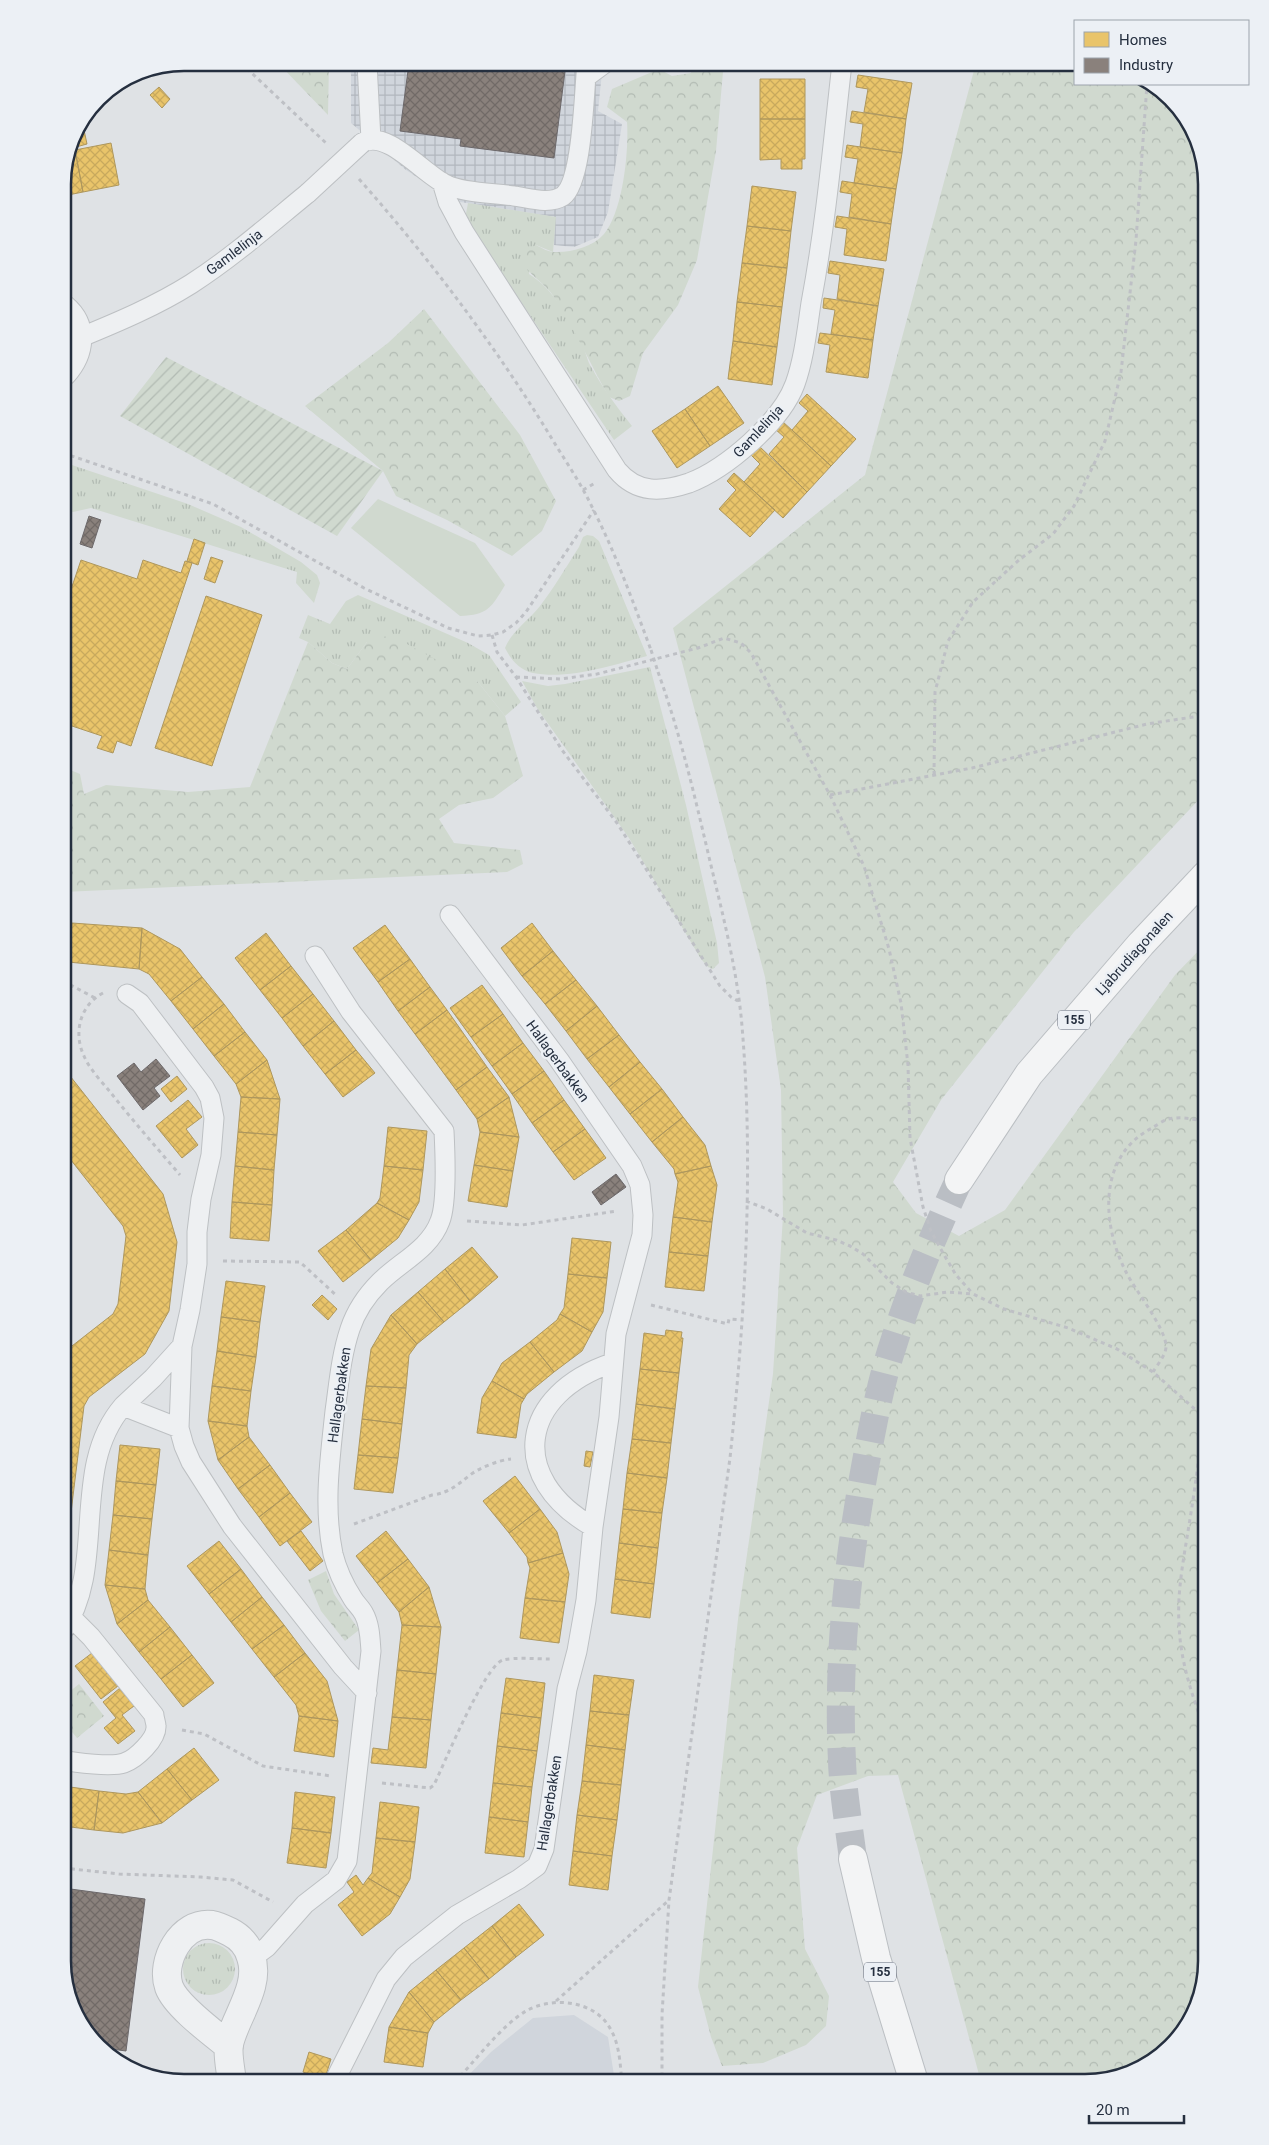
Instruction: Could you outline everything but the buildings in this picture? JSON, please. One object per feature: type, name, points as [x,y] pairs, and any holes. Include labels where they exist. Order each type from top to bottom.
[{"type":"main road","name":"Ljabrudiagonalen","points":[[959,1180],[1029,1074],[1134,951],[1198,883]]},
{"type":"main road","name":"155","points":[[853,1859],[876,1958],[912,2074]]},
{"type":"street","points":[[71,319],[79,338],[76,352],[71,360]]},
{"type":"street","points":[[229,2046],[202,2024],[170,1989],[167,1976],[168,1963],[174,1948],[183,1936],[194,1928],[210,1925],[237,1936],[246,1945],[252,1958],[251,1986],[229,2046],[231,2074]]},
{"type":"lane","points":[[367,71],[366,141],[390,144],[442,182],[460,188],[547,200],[563,196],[572,182],[579,158],[586,71]]},
{"type":"lane","name":"Gamlelinja","points":[[442,182],[448,202],[464,232],[618,470],[625,479],[635,486],[673,488],[704,477],[734,458],[764,428],[786,402],[794,385],[800,365],[816,279],[841,71]]},
{"type":"lane","name":"Gamlelinja","points":[[79,338],[130,317],[190,284],[222,263],[308,193],[366,141]]},
{"type":"lane","name":"Hallagerbakken","points":[[338,2074],[386,1979],[404,1957],[457,1915],[519,1879],[537,1866],[544,1849],[563,1717],[586,1600],[616,1334],[642,1235],[640,1185],[632,1166],[560,1060],[450,916]]},
{"type":"lane","name":"Hallagerbakken","points":[[252,1958],[267,1947],[294,1915],[336,1880],[347,1861],[371,1651],[369,1627],[364,1614],[341,1577],[334,1554],[327,1499],[341,1363],[356,1313],[366,1298],[381,1281],[425,1245],[441,1220],[444,1131],[351,1012],[315,956]]},
{"type":"lane","points":[[127,994],[140,1003],[210,1098],[214,1118],[211,1155],[201,1199],[197,1232],[197,1264],[182,1346],[179,1428],[191,1462],[232,1526],[343,1667],[367,1693]]},
{"type":"lane","points":[[71,1615],[82,1586],[94,1476],[98,1454],[106,1430],[123,1406],[153,1378],[182,1346]]},
{"type":"lane","points":[[593,1527],[573,1515],[545,1485],[539,1472],[536,1457],[537,1432],[543,1412],[554,1397],[590,1371],[612,1364]]},
{"type":"lane","points":[[123,1406],[179,1428]]},
{"type":"lane","points":[[71,1627],[96,1643],[154,1715],[156,1727],[153,1737],[138,1754],[124,1764],[71,1762]]},
{"type":"path","points":[[250,71],[332,149]]},
{"type":"path","points":[[934,775],[935,692],[948,641],[972,602],[1019,560],[1054,534],[1074,506],[1106,441],[1121,372],[1135,250],[1147,89]]},
{"type":"path","points":[[354,173],[415,244],[506,368],[539,418],[594,510],[630,593],[672,711],[688,766],[728,936],[738,1001],[746,1090],[744,1291],[730,1458],[669,1900],[664,1964],[661,2074]]},
{"type":"path","points":[[71,456],[213,504],[319,564],[436,623],[460,632],[478,636],[492,635],[509,628],[526,612],[594,510]]},
{"type":"path","points":[[492,635],[497,652],[516,677],[547,728],[617,823],[720,986],[738,1001]]},
{"type":"path","points":[[516,677],[560,678],[589,675],[698,648],[724,638],[741,643],[752,653],[830,795],[864,866],[889,949],[902,1003],[908,1065],[910,1138],[923,1207],[931,1231],[943,1253],[956,1275],[973,1294]]},
{"type":"path","points":[[830,795],[972,768],[1147,724],[1198,716]]},
{"type":"path","points":[[71,984],[95,998]]},
{"type":"path","points":[[127,994],[116,990],[107,991],[95,998],[84,1010],[79,1026],[79,1041],[84,1056],[122,1107],[201,1199]]},
{"type":"path","points":[[1153,1372],[1164,1355],[1166,1346],[1161,1332],[1125,1271],[1112,1239],[1108,1199],[1113,1173],[1125,1148],[1143,1132],[1169,1119],[1198,1119]]},
{"type":"path","points":[[746,1201],[767,1209],[806,1233],[836,1240],[850,1246],[863,1254],[892,1283],[906,1292],[920,1296],[948,1292],[973,1294],[1004,1309],[1093,1338],[1117,1349],[1153,1372],[1198,1411]]},
{"type":"path","points":[[463,1220],[522,1225],[593,1215]]},
{"type":"path","points":[[235,1260],[300,1262],[327,1287]]},
{"type":"path","points":[[643,1303],[728,1324],[729,1319],[742,1320]]},
{"type":"path","points":[[348,1527],[416,1500],[444,1493],[458,1486],[471,1474],[506,1460],[536,1457]]},
{"type":"path","points":[[1198,1459],[1182,1570],[1178,1622],[1182,1653],[1192,1696],[1198,1712]]},
{"type":"path","points":[[385,1784],[430,1788],[434,1785],[474,1701],[493,1667],[502,1660],[552,1659],[574,1662]]},
{"type":"path","points":[[156,1727],[204,1734],[262,1766],[357,1780]]},
{"type":"path","points":[[71,1869],[120,1874],[233,1880],[263,1895],[294,1915]]},
{"type":"path","points":[[463,2074],[505,2029],[525,2012],[556,2001],[669,1900]]},
{"type":"path","points":[[556,2001],[586,2009],[600,2017],[611,2028],[617,2044],[621,2074]]},
{"type":"shaded area","points":[[351,71],[602,71],[598,111],[622,124],[608,212],[598,237],[574,247],[554,245],[555,217],[454,201],[406,170],[351,123]]},
{"type":"shaded area","points":[[574,2015],[608,2037],[614,2074],[470,2074],[491,2052],[533,2018]]},
{"type":"green space","points":[[286,71],[329,71],[328,115]]},
{"type":"green space","points":[[654,71],[663,71],[672,76],[691,73],[692,71],[723,72],[716,151],[697,260],[678,305],[643,353],[630,396],[619,401],[609,397],[569,321],[554,297],[523,263],[526,251],[536,245],[547,251],[554,252],[581,248],[599,239],[611,224],[620,196],[627,148],[627,122],[607,107],[612,89]]},
{"type":"green space","points":[[974,71],[1074,71],[1074,85],[1139,85],[1148,90],[1179,121],[1192,148],[1197,169],[1198,800],[1074,932],[941,1100],[893,1182],[916,1213],[959,1236],[1005,1210],[1175,975],[1198,951],[1197,1976],[1194,1990],[1183,2017],[1165,2041],[1148,2055],[1135,2062],[1107,2072],[1092,2074],[979,2074],[898,1775],[868,1776],[817,1795],[797,1848],[805,1949],[829,1996],[826,2026],[806,2045],[763,2063],[722,2066],[711,2037],[698,1987],[739,1610],[773,1374],[783,1216],[781,1090],[765,977],[673,628],[865,475]]},
{"type":"green space","points":[[468,203],[556,217],[553,252],[536,245],[529,274],[553,295],[582,343],[595,373],[632,426],[614,440],[465,219]]},
{"type":"green space","points":[[424,309],[520,435],[556,501],[542,531],[512,556],[447,520],[396,496],[383,471],[305,406],[388,343]]},
{"type":"green space","points":[[166,357],[383,471],[337,536],[120,416]]},
{"type":"green space","points":[[71,465],[188,504],[241,527],[301,562],[317,575],[320,583],[314,603],[296,583],[297,572],[91,508],[71,511]]},
{"type":"green space","points":[[378,499],[475,543],[505,585],[492,605],[483,612],[460,616],[351,528]]},
{"type":"green space","points":[[587,535],[593,536],[599,541],[647,656],[605,667],[561,675],[528,672],[516,664],[505,648],[511,637],[545,599],[579,547],[583,537]]},
{"type":"green space","points":[[358,595],[468,643],[489,655],[521,702],[505,716],[478,682],[367,642],[347,669],[332,663],[308,642],[299,638],[308,615],[330,624],[346,601]]},
{"type":"green space","points":[[390,635],[478,682],[505,716],[523,776],[493,798],[459,805],[439,819],[454,843],[520,850],[523,864],[507,872],[71,892],[71,770],[80,774],[84,794],[106,785],[188,792],[250,787],[308,642],[332,663],[347,669],[367,642]]},
{"type":"green space","points":[[650,667],[686,805],[717,943],[719,963],[713,969],[708,967],[701,959],[629,838],[537,708],[522,681],[548,686]]},
{"type":"green space","points":[[326,1571],[334,1594],[359,1630],[345,1641],[321,1611],[308,1580]]},
{"type":"green space","points":[[79,1684],[104,1716],[77,1738],[71,1731],[71,1690]]},
{"type":"green space","points":[[209,1943],[219,1945],[227,1951],[233,1959],[235,1969],[233,1979],[227,1987],[219,1993],[209,1995],[199,1993],[191,1987],[185,1979],[183,1969],[185,1959],[191,1951],[199,1945]]},
{"type":"tunnel","points":[[853,1859],[843,1773],[841,1684],[849,1570],[854,1531],[878,1400],[893,1345],[923,1261],[959,1180]]}]
